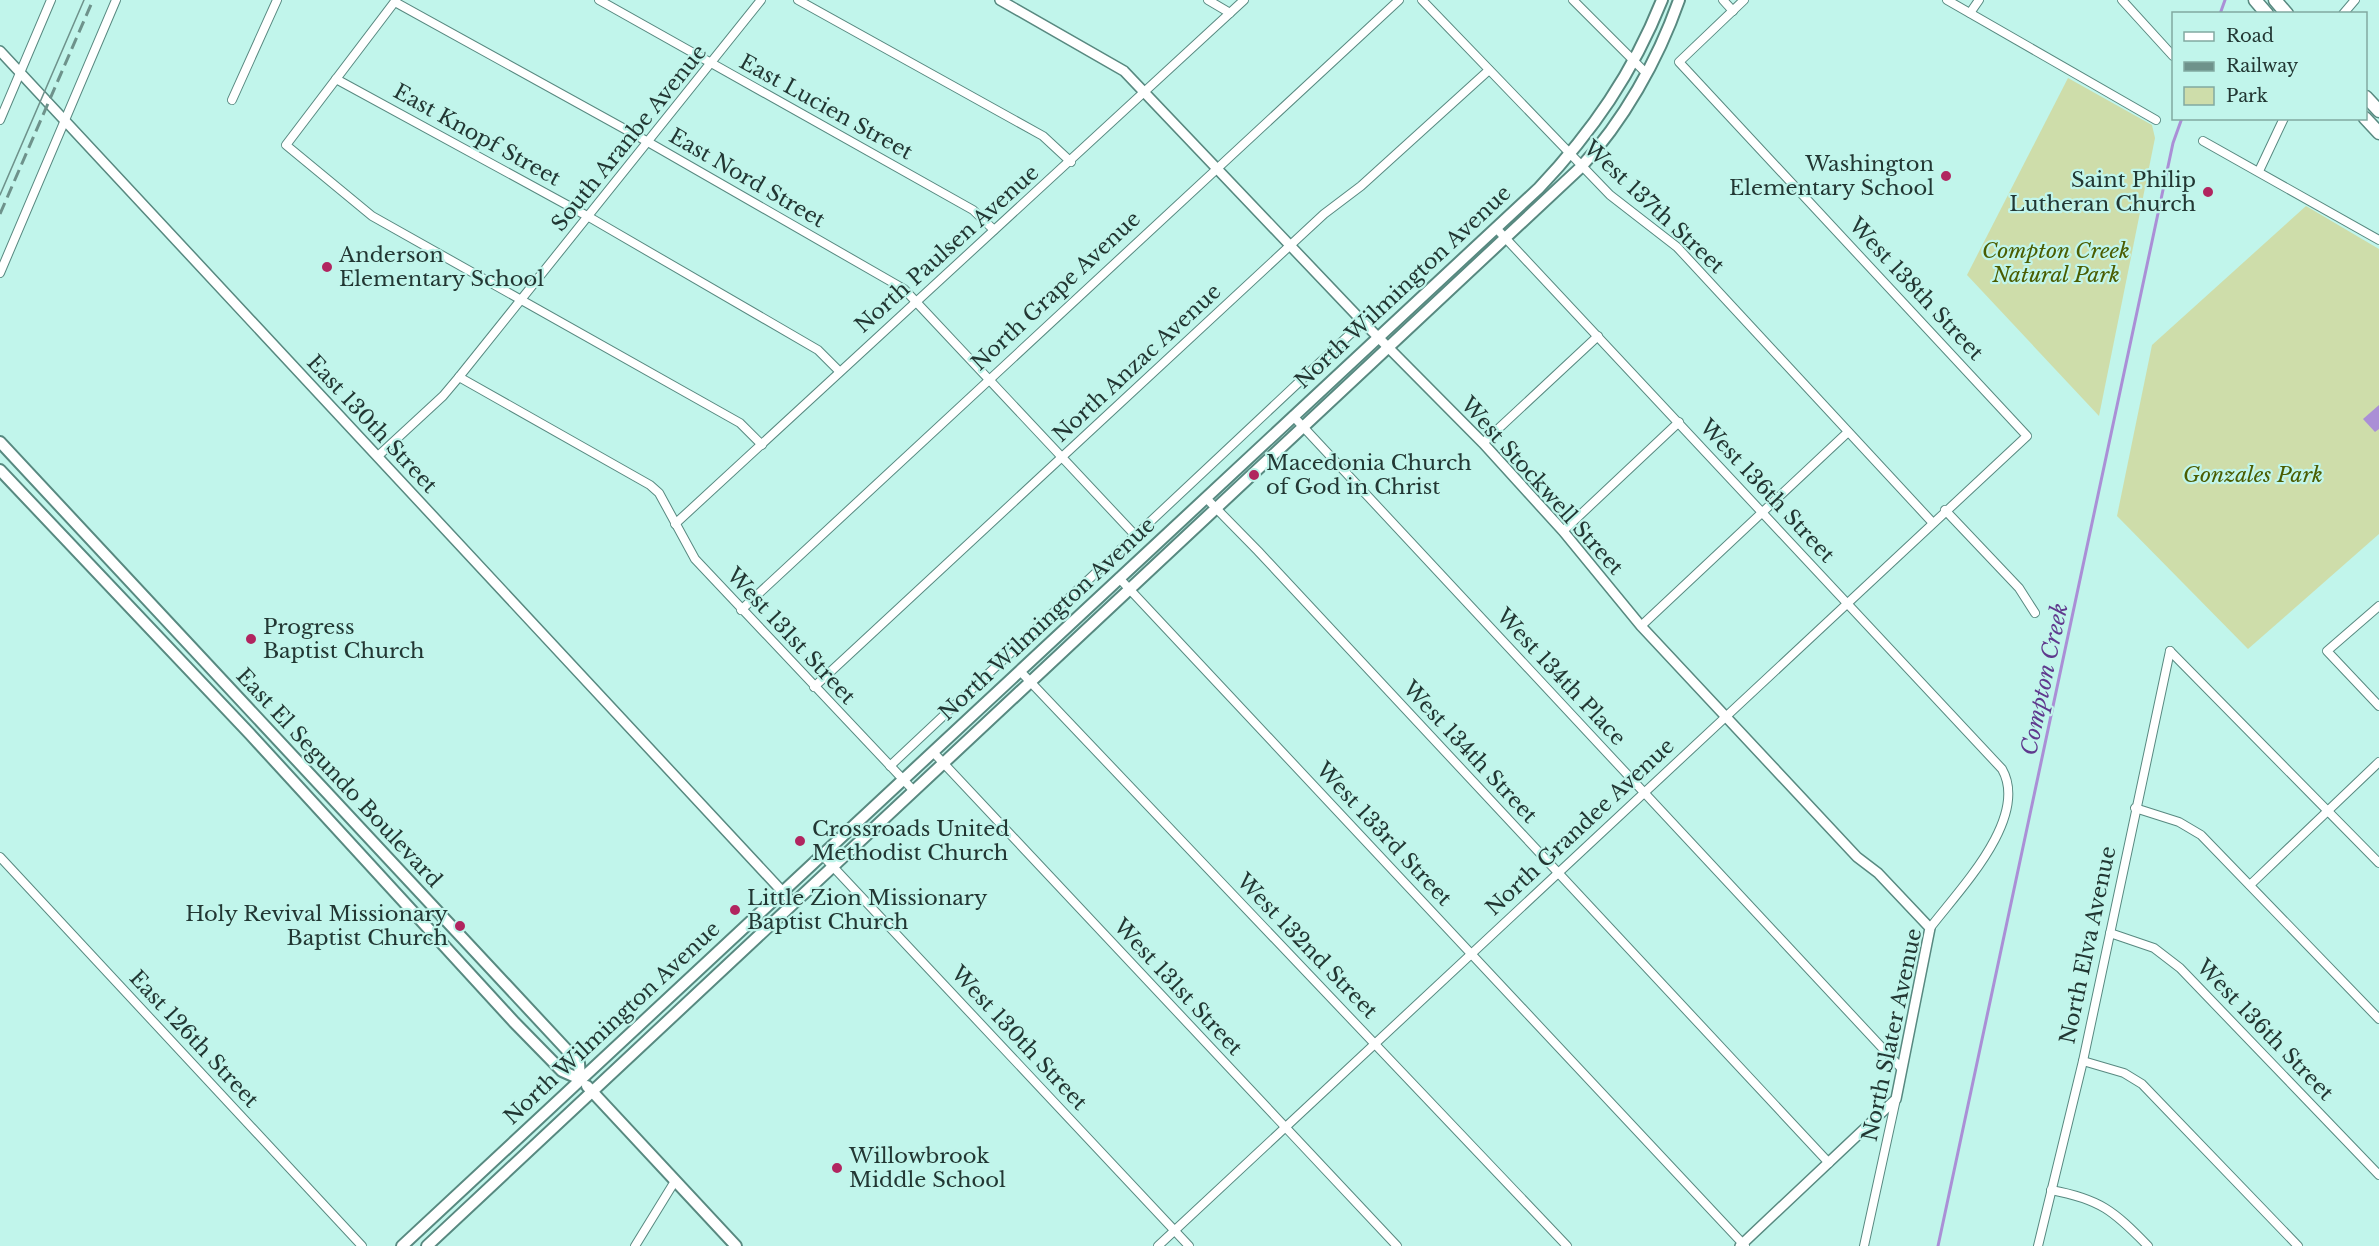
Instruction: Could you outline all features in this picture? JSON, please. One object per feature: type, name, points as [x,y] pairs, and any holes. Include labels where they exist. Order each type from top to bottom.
[{"type":"main road","name":"North Wilmington Avenue","points":[[402,1246],[1496,228],[1570,154],[1599,119],[1634,63],[1662,0]]},
{"type":"main road","name":"North Wilmington Avenue","points":[[427,1246],[592,1089],[1507,239],[1582,166],[1626,108],[1646,73],[1679,0]]},
{"type":"main road","points":[[2255,0],[2265,12]]},
{"type":"main road","points":[[2275,0],[2285,12]]},
{"type":"main road","points":[[2367,98],[2379,111]]},
{"type":"main road","points":[[2367,120],[2379,133]]},
{"type":"main road","name":"East El Segundo Boulevard","points":[[0,442],[579,1063],[580,1079],[562,1071],[514,1022],[250,735],[0,470]]},
{"type":"main road","points":[[580,1079],[592,1089],[736,1246]]},
{"type":"street","points":[[0,120],[51,0]]},
{"type":"street","points":[[0,273],[116,0]]},
{"type":"street","points":[[232,100],[277,0]]},
{"type":"street","name":"East Lucien Street","points":[[599,0],[973,210],[994,230]]},
{"type":"street","name":"South Aranbe Avenue","points":[[378,456],[443,396],[459,377],[712,65],[761,0]]},
{"type":"street","points":[[798,0],[1043,136],[1071,162]]},
{"type":"street","name":"West Stockwell Street","points":[[1000,0],[1124,71],[1363,322],[1483,443],[1563,531],[1641,626],[1857,857],[1878,873],[1930,928]]},
{"type":"street","points":[[1208,0],[1230,13]]},
{"type":"street","name":"North Paulsen Avenue","points":[[675,524],[839,371],[1071,162],[1244,0]]},
{"type":"street","name":"North Grape Avenue","points":[[741,610],[988,378],[1399,0]]},
{"type":"street","name":"West 137th Street","points":[[1422,0],[1610,195],[1677,247],[1932,522]]},
{"type":"street","points":[[1573,0],[1646,73]]},
{"type":"street","points":[[1723,0],[1733,11],[1744,0]]},
{"type":"street","points":[[1947,0],[2156,120]]},
{"type":"street","points":[[1970,13],[1979,0]]},
{"type":"street","points":[[2122,0],[2172,55]]},
{"type":"street","points":[[2345,12],[2355,0]]},
{"type":"street","points":[[396,1],[286,145],[372,216],[740,423],[762,445]]},
{"type":"street","name":"East Nord Street","points":[[396,1],[892,281],[916,302],[1134,534]]},
{"type":"street","name":"West 138th Street","points":[[1733,11],[1679,62],[2027,436]]},
{"type":"street","name":"East 130th Street","points":[[0,51],[783,891]]},
{"type":"street","name":"North Anzac Avenue","points":[[814,687],[1324,214],[1361,186],[1489,70]]},
{"type":"street","name":"East Knopf Street","points":[[336,79],[589,217],[818,350],[839,371]]},
{"type":"street","points":[[2259,171],[2283,120]]},
{"type":"street","points":[[2203,141],[2379,240]]},
{"type":"street","name":"West 136th Street","points":[[1496,228],[2002,769],[2008,780]]},
{"type":"street","points":[[890,766],[1134,534],[1363,322]]},
{"type":"street","points":[[1483,443],[1598,336]]},
{"type":"street","name":"West 131st Street","points":[[459,377],[650,485],[659,493],[695,559],[914,791]]},
{"type":"street","name":"West 134th Place","points":[[1293,416],[1901,1068]]},
{"type":"street","points":[[1563,531],[1679,422]]},
{"type":"street","points":[[1641,626],[1848,432]]},
{"type":"street","name":"North Grandee Avenue","points":[[1158,1246],[1932,522],[2027,436]]},
{"type":"street","name":"West 134th Street","points":[[1206,498],[1829,1163]]},
{"type":"street","points":[[1945,510],[2019,588],[2035,613]]},
{"type":"street","name":"West 133rd Street","points":[[1119,578],[1743,1245]]},
{"type":"street","points":[[2379,606],[2327,651],[2379,706]]},
{"type":"street","name":"North Elva Avenue","points":[[2038,1246],[2083,1061],[2170,651],[2329,811]]},
{"type":"street","name":"West 132nd Street","points":[[1020,671],[1567,1246]]},
{"type":"street","name":"West 131st Street","points":[[933,752],[1397,1246]]},
{"type":"street","points":[[2250,885],[2379,762]]},
{"type":"street","name":"North Slater Avenue","points":[[1864,1246],[1930,928],[1994,843],[2008,805],[2008,780]]},
{"type":"street","points":[[2135,808],[2179,822],[2201,835],[2379,1020]]},
{"type":"street","points":[[2329,811],[2379,863]]},
{"type":"street","name":"West 130th Street","points":[[822,855],[1189,1246]]},
{"type":"street","name":"East 126th Street","points":[[0,857],[362,1246]]},
{"type":"street","points":[[783,891],[794,903]]},
{"type":"street","name":"West 136th Street","points":[[2110,933],[2154,948],[2180,968],[2379,1175]]},
{"type":"street","points":[[2083,1061],[2124,1073],[2142,1084],[2298,1246]]},
{"type":"street","points":[[1743,1245],[1896,1099]]},
{"type":"street","points":[[635,1246],[675,1181]]},
{"type":"street","points":[[2051,1190],[2095,1201],[2119,1216],[2148,1246]]},
{"type":"green space","name":"Compton Creek Natural Park","points":[[2068,78],[2152,125],[2155,138],[2099,416],[1967,275]]},
{"type":"green space","name":"Gonzales Park","points":[[2306,206],[2379,249],[2379,534],[2248,649],[2117,516],[2152,345]]},
{"type":"shaded area","points":[[2379,405],[2379,429],[2375,432],[2363,419]]},
{"type":"waterway","name":"Compton Creek","points":[[2221,12],[2225,0]]},
{"type":"waterway","name":"Compton Creek","points":[[1938,1246],[2173,143],[2181,120]]},
{"type":"tram line","points":[[0,195],[84,0]]},
{"type":"railway","points":[[0,214],[93,0]]},
{"type":"place","name":"Washington Elementary School","points":[[1946,176]]},
{"type":"place","name":"Saint Philip Lutheran Church","points":[[2208,192]]},
{"type":"place","name":"Anderson Elementary School","points":[[327,267]]},
{"type":"place","name":"Macedonia Church of God in Christ","points":[[1254,475]]},
{"type":"place","name":"Progress Baptist Church","points":[[251,639]]},
{"type":"place","name":"Crossroads United Methodist Church","points":[[800,841]]},
{"type":"place","name":"Little Zion Missionary Baptist Church","points":[[735,910]]},
{"type":"place","name":"Holy Revival Missionary Baptist Church","points":[[460,926]]},
{"type":"place","name":"Willowbrook Middle School","points":[[837,1168]]}]
